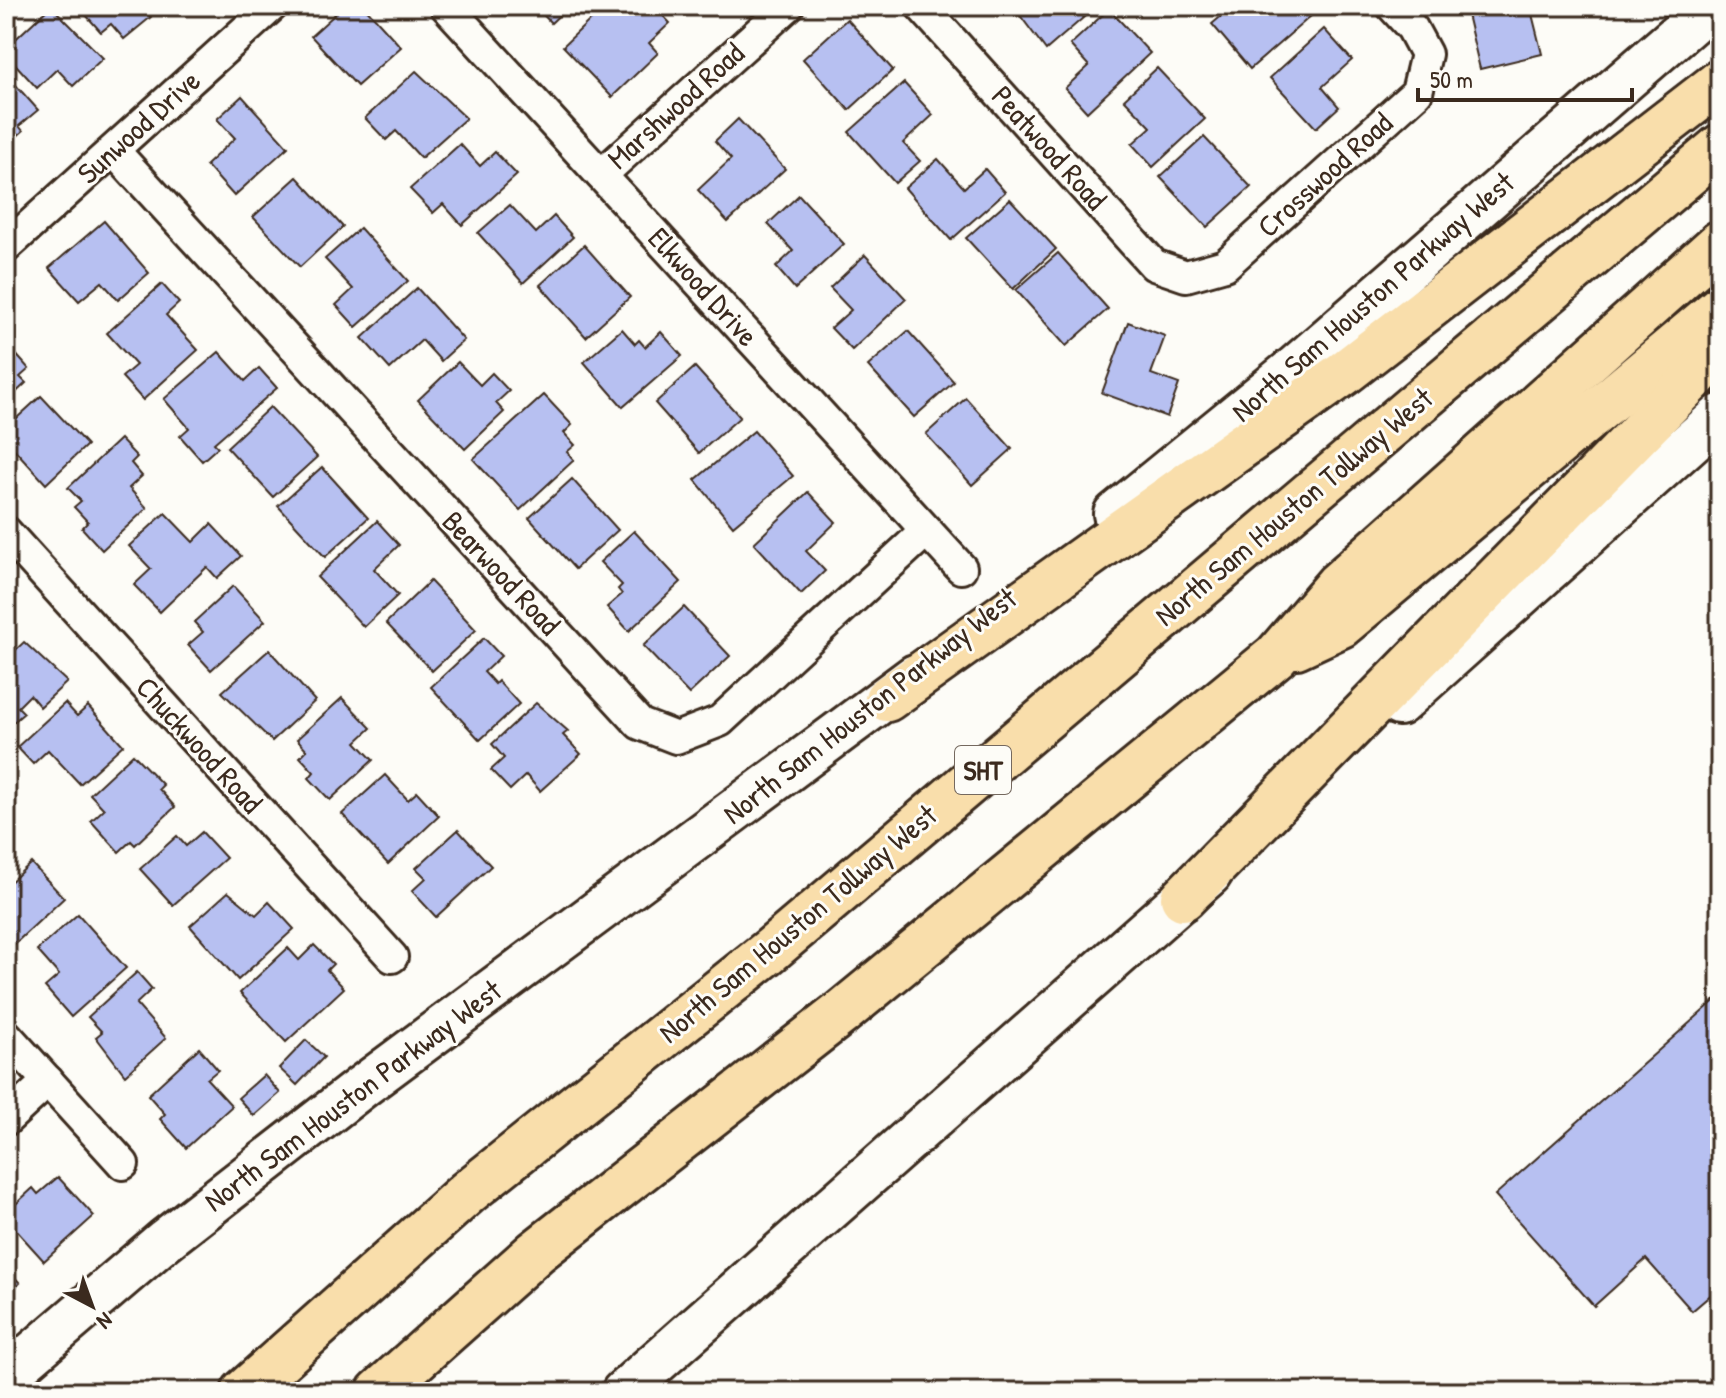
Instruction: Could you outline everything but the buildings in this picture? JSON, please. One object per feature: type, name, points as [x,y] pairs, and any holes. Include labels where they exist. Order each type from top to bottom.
[{"type":"highway","points":[[887,699],[1344,373],[1720,82]]},
{"type":"highway","name":"North Sam Houston Tollway West","points":[[244,1392],[468,1192],[771,950],[1720,147]]},
{"type":"highway","points":[[379,1392],[536,1252],[840,1014],[1276,656],[1337,585],[1720,243]]},
{"type":"highway","points":[[1276,656],[1341,625],[1720,308]]},
{"type":"highway","points":[[1183,898],[1720,351]]},
{"type":"main road","name":"North Sam Houston Parkway West","points":[[6,1376],[165,1240],[363,1086],[887,699],[1294,368],[1711,6]]},
{"type":"main road","points":[[623,1392],[1183,898],[1720,416]]},
{"type":"street","name":"Sunwood Drive","points":[[6,247],[272,6]]},
{"type":"street","name":"Elkwood Drive","points":[[446,6],[961,568]]},
{"type":"street","name":"Marshwood Road","points":[[601,175],[788,6]]},
{"type":"street","name":"Peatwood Road","points":[[921,6],[1154,265],[1186,276]]},
{"type":"street","name":"Crosswood Road","points":[[1186,276],[1225,265],[1417,92],[1426,54],[1412,28],[1392,6]]},
{"type":"street","name":"Bearwood Road","points":[[114,151],[640,724],[676,738],[720,721],[926,531]]},
{"type":"street","name":"Chuckwood Road","points":[[6,532],[392,957]]},
{"type":"street","points":[[6,1035],[123,1164]]},
{"type":"street","points":[[6,1120],[48,1081]]}]
